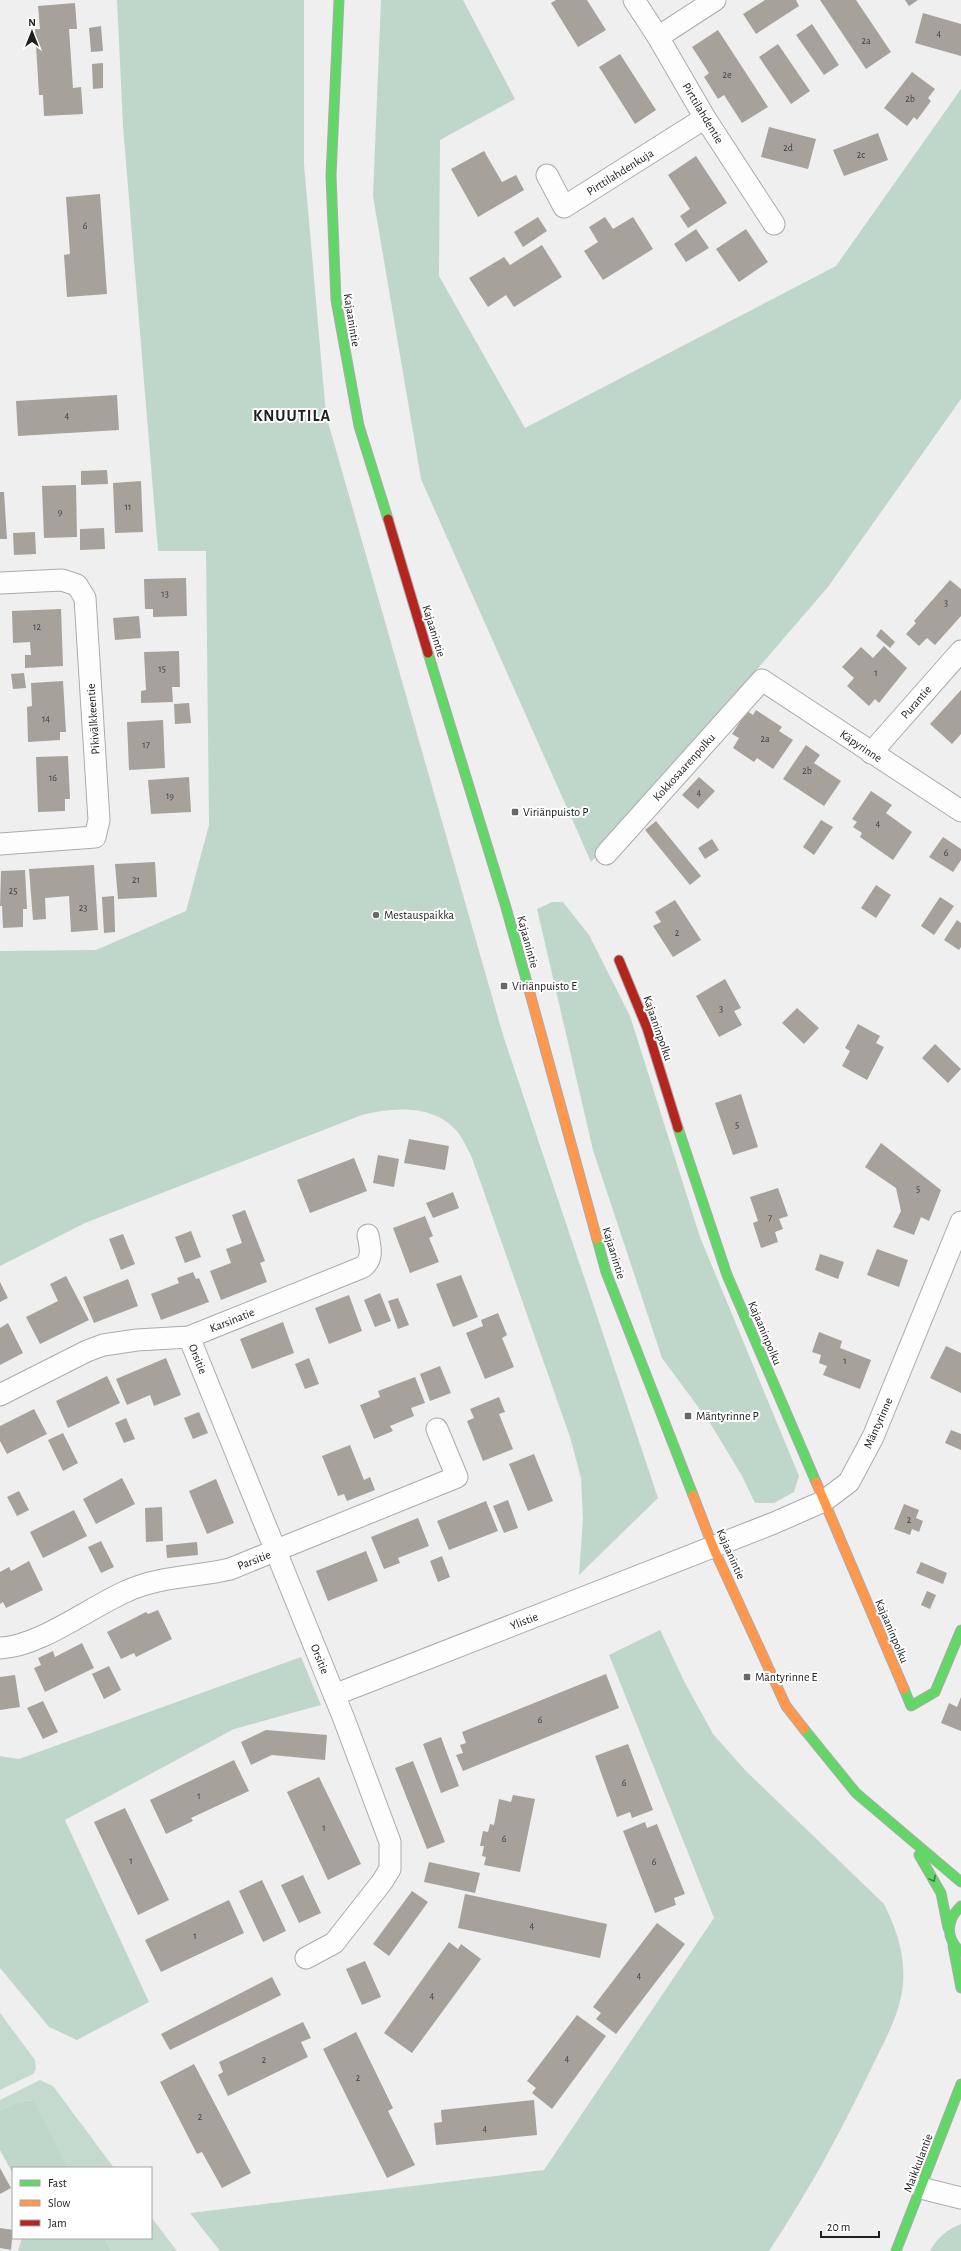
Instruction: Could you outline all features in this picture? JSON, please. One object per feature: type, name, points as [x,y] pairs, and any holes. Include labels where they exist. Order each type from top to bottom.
[{"type":"main road","name":"Kajaanintie","points":[[339,0],[331,176],[336,300],[359,426],[506,904],[606,1272],[713,1547],[786,1706],[856,1793],[961,1882]]},
{"type":"main road","name":"Kajaaninpolku","points":[[619,960],[647,1028],[682,1141],[727,1275],[911,1706],[935,1692],[961,1630]]},
{"type":"main road","name":"Kajaanintie","points":[[894,1826],[923,1859],[941,1893],[949,1938],[954,1946]]},
{"type":"main road","points":[[948,1928],[950,1918],[961,1906]]},
{"type":"main road","points":[[954,1946],[961,1952]]},
{"type":"main road","points":[[954,1946],[961,1988]]},
{"type":"main road","name":"Maikkulantie","points":[[896,2251],[922,2188],[961,2084]]},
{"type":"street","name":"Pirttilahdentie","points":[[634,0],[658,37],[705,118],[774,224]]},
{"type":"street","points":[[658,37],[715,0]]},
{"type":"street","name":"Pirttilahdenkuja","points":[[547,176],[564,206],[705,118]]},
{"type":"street","name":"Pikivälkkeentie","points":[[0,583],[62,580],[77,584],[85,598],[99,820],[95,837],[0,844]]},
{"type":"street","name":"Purantie","points":[[871,753],[961,651]]},
{"type":"street","name":"Käpyrinne","points":[[762,680],[961,811]]},
{"type":"street","name":"Kokkosaarenpolku","points":[[606,854],[762,680]]},
{"type":"street","name":"Mäntyrinne","points":[[713,1547],[824,1501],[848,1482],[873,1437],[961,1222]]},
{"type":"street","name":"Karsinatie","points":[[0,1395],[87,1351],[103,1345],[137,1340],[189,1337],[363,1266],[369,1262],[371,1255],[368,1235]]},
{"type":"street","name":"Orsitie","points":[[189,1337],[334,1695],[387,1832],[392,1852],[390,1869],[334,1943],[306,1958]]},
{"type":"street","name":"Parsitie","points":[[0,1648],[9,1648],[32,1640],[127,1591],[160,1580],[209,1574],[230,1569],[457,1477],[437,1429]]},
{"type":"street","name":"Ylistie","points":[[334,1695],[713,1547]]},
{"type":"street","points":[[922,2188],[961,2198]]},
{"type":"green space","points":[[117,0],[304,0],[304,164],[326,415],[503,1035],[658,1498],[579,1575],[583,1519],[581,1478],[570,1437],[472,1158],[459,1134],[450,1124],[439,1117],[414,1110],[388,1110],[362,1115],[85,1223],[0,1266],[0,951],[96,950],[186,911],[209,825],[206,551],[158,551],[123,126]]},
{"type":"green space","points":[[381,0],[463,0],[515,99],[440,140],[439,276],[525,428],[836,266],[961,89],[961,399],[828,587],[591,862],[421,479],[373,196]]},
{"type":"green space","points":[[552,902],[563,902],[589,935],[630,1016],[700,1237],[799,1476],[794,1492],[774,1503],[755,1503],[742,1476],[710,1423],[662,1358],[593,1150],[537,909]]},
{"type":"green space","points":[[660,1630],[684,1681],[713,1734],[745,1770],[884,1904],[897,1936],[902,1957],[903,1980],[900,2003],[888,2034],[822,2164],[769,2251],[220,2251],[190,2213],[544,2170],[714,1918],[609,1655]]},
{"type":"green space","points":[[301,1657],[321,1705],[234,1729],[65,1820],[149,2002],[77,2040],[49,2027],[0,1968],[0,1756],[19,1759]]},
{"type":"green space","points":[[0,2013],[35,2060],[36,2069],[33,2074],[0,2090]]},
{"type":"green space","points":[[40,2080],[53,2086],[113,2167],[67,2167],[32,2100],[17,2102],[0,2111],[0,2100]]},
{"type":"green space","points":[[33,2100],[67,2167],[12,2167],[12,2172],[0,2150],[0,2111],[17,2102]]},
{"type":"green space","points":[[152,2218],[177,2251],[111,2251],[105,2239],[152,2239]]},
{"type":"green space","points":[[961,2224],[961,2251],[930,2251],[943,2234]]},
{"type":"green space","points":[[22,2239],[105,2239],[111,2251],[18,2251]]},
{"type":"building","points":[[556,0],[587,0],[606,30],[578,47],[551,3]]},
{"type":"building","points":[[765,0],[796,0],[799,6],[756,34],[743,14]]},
{"type":"building","points":[[820,0],[856,0],[891,52],[866,69]]},
{"type":"building","points":[[905,0],[918,0],[909,6]]},
{"type":"building","points":[[75,3],[77,29],[69,29],[73,88],[81,87],[83,114],[44,116],[43,95],[39,95],[35,29],[40,29],[38,6]]},
{"type":"building","points":[[923,13],[961,24],[961,56],[915,43]]},
{"type":"building","points":[[812,24],[839,65],[824,75],[796,35]]},
{"type":"building","points":[[101,26],[103,51],[91,52],[89,28]]},
{"type":"building","points":[[718,30],[768,107],[742,123],[724,95],[718,99],[704,77],[709,73],[692,47]]},
{"type":"building","points":[[778,44],[810,91],[791,104],[759,57]]},
{"type":"building","points":[[620,54],[656,110],[635,124],[599,67]]},
{"type":"building","points":[[103,63],[103,88],[93,89],[92,64]]},
{"type":"building","points":[[912,72],[935,89],[928,98],[931,101],[917,120],[914,117],[907,126],[884,108]]},
{"type":"building","points":[[769,127],[816,139],[808,169],[761,157]]},
{"type":"building","points":[[878,133],[888,160],[844,176],[833,150]]},
{"type":"building","points":[[484,151],[502,182],[516,175],[524,190],[478,217],[451,169]]},
{"type":"building","points":[[696,156],[727,203],[688,228],[680,216],[690,209],[668,175]]},
{"type":"building","points":[[100,194],[107,294],[67,297],[64,255],[70,254],[66,197]]},
{"type":"building","points":[[538,217],[547,231],[523,247],[514,232]]},
{"type":"building","points":[[605,217],[613,229],[633,217],[653,249],[603,280],[584,251],[598,242],[589,227]]},
{"type":"building","points":[[696,229],[709,248],[686,262],[674,244]]},
{"type":"building","points":[[746,229],[768,262],[739,282],[716,249]]},
{"type":"building","points":[[542,245],[562,277],[514,307],[506,295],[488,307],[469,278],[504,257],[510,265]]},
{"type":"building","points":[[117,395],[119,430],[18,436],[16,401]]},
{"type":"building","points":[[107,470],[108,484],[81,485],[81,471]]},
{"type":"building","points":[[141,481],[143,532],[115,533],[113,483]]},
{"type":"building","points":[[76,485],[77,537],[44,538],[42,486]]},
{"type":"building","points":[[0,492],[4,492],[7,539],[0,539]]},
{"type":"building","points":[[104,528],[105,549],[80,550],[80,529]]},
{"type":"building","points":[[35,532],[36,554],[14,555],[13,533]]},
{"type":"building","points":[[186,578],[187,616],[153,617],[153,609],[145,609],[144,579]]},
{"type":"building","points":[[950,580],[961,589],[961,616],[935,645],[927,638],[919,646],[906,634],[916,623],[914,621]]},
{"type":"building","points":[[61,609],[63,666],[25,668],[25,655],[31,655],[30,642],[13,643],[12,611]]},
{"type":"building","points":[[139,616],[141,638],[115,640],[113,618]]},
{"type":"building","points":[[881,629],[895,642],[890,648],[876,636]]},
{"type":"building","points":[[884,646],[907,668],[879,703],[875,699],[869,706],[847,686],[854,678],[842,667],[861,647],[873,658]]},
{"type":"building","points":[[179,651],[180,687],[172,687],[173,702],[141,703],[141,691],[146,690],[144,652]]},
{"type":"building","points":[[24,673],[26,688],[13,689],[11,674]]},
{"type":"building","points":[[63,681],[66,732],[60,732],[60,740],[28,742],[27,707],[32,706],[31,683]]},
{"type":"building","points":[[961,690],[961,734],[952,744],[930,724]]},
{"type":"building","points":[[189,703],[191,723],[175,724],[174,704]]},
{"type":"building","points":[[756,710],[782,727],[779,731],[793,740],[773,769],[757,758],[754,762],[733,748],[739,738],[732,734],[747,711],[753,715]]},
{"type":"building","points":[[163,720],[165,768],[129,770],[127,722]]},
{"type":"building","points":[[806,745],[820,755],[814,763],[841,781],[824,806],[783,779]]},
{"type":"building","points":[[68,756],[70,799],[65,799],[65,811],[38,812],[36,757]]},
{"type":"building","points":[[189,777],[191,812],[151,814],[148,780]]},
{"type":"building","points":[[699,777],[715,791],[698,809],[682,795]]},
{"type":"building","points":[[871,791],[892,805],[886,813],[912,832],[893,860],[860,837],[862,833],[853,827],[857,822],[852,819]]},
{"type":"building","points":[[821,820],[833,827],[814,855],[803,847]]},
{"type":"building","points":[[656,821],[701,876],[690,885],[645,830]]},
{"type":"building","points":[[943,837],[961,849],[961,860],[953,872],[929,857]]},
{"type":"building","points":[[712,839],[719,850],[705,859],[698,848]]},
{"type":"building","points":[[155,862],[157,897],[118,899],[115,864]]},
{"type":"building","points":[[94,865],[98,930],[71,932],[69,896],[45,898],[46,919],[33,920],[29,869]]},
{"type":"building","points":[[25,870],[27,909],[23,909],[23,927],[3,928],[2,906],[0,906],[1,871]]},
{"type":"building","points":[[876,885],[891,895],[876,918],[861,908]]},
{"type":"building","points":[[114,896],[115,932],[104,933],[102,897]]},
{"type":"building","points":[[940,897],[954,906],[934,935],[921,926]]},
{"type":"building","points":[[675,900],[701,940],[673,957],[653,926],[661,922],[655,912]]},
{"type":"building","points":[[957,920],[961,923],[961,947],[959,950],[944,940]]},
{"type":"building","points":[[725,979],[741,1008],[734,1011],[742,1025],[719,1037],[696,996]]},
{"type":"building","points":[[797,1008],[819,1028],[804,1044],[782,1023]]},
{"type":"building","points":[[858,1024],[880,1036],[876,1043],[884,1047],[867,1080],[842,1066],[850,1051],[845,1048]]},
{"type":"building","points":[[935,1044],[961,1069],[948,1083],[922,1058]]},
{"type":"building","points":[[741,1094],[758,1147],[733,1155],[715,1103]]},
{"type":"building","points":[[409,1139],[449,1146],[445,1170],[404,1163]]},
{"type":"building","points":[[881,1143],[941,1190],[929,1221],[921,1217],[914,1235],[893,1227],[901,1211],[896,1188],[865,1167]]},
{"type":"building","points":[[378,1155],[399,1159],[394,1187],[373,1183]]},
{"type":"building","points":[[354,1158],[367,1191],[310,1213],[297,1180]]},
{"type":"building","points":[[778,1188],[788,1216],[779,1219],[783,1229],[775,1232],[778,1242],[761,1248],[753,1223],[758,1221],[750,1197]]},
{"type":"building","points":[[453,1192],[459,1208],[433,1218],[426,1203]]},
{"type":"building","points":[[245,1210],[265,1261],[260,1263],[267,1282],[221,1300],[210,1271],[231,1263],[226,1249],[242,1243],[232,1215]]},
{"type":"building","points":[[425,1216],[433,1236],[429,1238],[439,1262],[410,1273],[393,1228]]},
{"type":"building","points":[[191,1231],[201,1257],[185,1263],[175,1237]]},
{"type":"building","points":[[123,1234],[135,1264],[121,1270],[109,1239]]},
{"type":"building","points":[[877,1249],[908,1260],[899,1287],[867,1275]]},
{"type":"building","points":[[820,1254],[844,1262],[838,1279],[815,1270]]},
{"type":"building","points":[[193,1272],[196,1279],[199,1278],[209,1302],[161,1320],[151,1294],[179,1283],[177,1278]]},
{"type":"building","points":[[461,1275],[478,1317],[453,1327],[436,1284]]},
{"type":"building","points":[[66,1276],[89,1320],[40,1344],[26,1317],[58,1301],[50,1284]]},
{"type":"building","points":[[128,1279],[138,1306],[94,1323],[83,1297]]},
{"type":"building","points":[[0,1282],[8,1298],[0,1302]]},
{"type":"building","points":[[380,1293],[391,1321],[375,1327],[364,1300]]},
{"type":"building","points":[[349,1295],[362,1331],[329,1344],[315,1308]]},
{"type":"building","points":[[398,1298],[409,1325],[398,1329],[388,1301]]},
{"type":"building","points":[[498,1313],[507,1335],[502,1338],[514,1367],[485,1379],[466,1333],[483,1326],[481,1320]]},
{"type":"building","points":[[283,1322],[294,1353],[252,1369],[240,1339]]},
{"type":"building","points":[[8,1323],[23,1353],[0,1365],[0,1328]]},
{"type":"building","points":[[819,1332],[842,1341],[840,1348],[871,1360],[860,1389],[823,1375],[827,1366],[819,1363],[821,1355],[812,1352]]},
{"type":"building","points":[[946,1346],[961,1353],[961,1393],[930,1378]]},
{"type":"building","points":[[166,1358],[181,1395],[154,1406],[150,1395],[127,1405],[116,1379]]},
{"type":"building","points":[[309,1358],[319,1384],[305,1389],[295,1364]]},
{"type":"building","points":[[440,1366],[451,1393],[430,1401],[420,1374]]},
{"type":"building","points":[[107,1376],[120,1403],[68,1428],[56,1401]]},
{"type":"building","points":[[415,1377],[425,1403],[411,1408],[414,1416],[390,1426],[393,1431],[374,1439],[360,1405],[380,1397],[378,1391]]},
{"type":"building","points":[[499,1397],[505,1412],[499,1414],[513,1449],[483,1461],[467,1421],[474,1418],[470,1409]]},
{"type":"building","points":[[34,1409],[47,1434],[7,1454],[0,1441],[0,1426]]},
{"type":"building","points":[[199,1412],[208,1433],[193,1439],[184,1418]]},
{"type":"building","points":[[126,1418],[135,1439],[124,1443],[115,1423]]},
{"type":"building","points":[[951,1430],[961,1434],[961,1450],[945,1443]]},
{"type":"building","points":[[63,1433],[78,1463],[63,1471],[48,1440]]},
{"type":"building","points":[[350,1445],[364,1480],[370,1477],[375,1490],[347,1501],[344,1494],[338,1496],[322,1456]]},
{"type":"building","points":[[534,1454],[553,1501],[528,1511],[509,1464]]},
{"type":"building","points":[[122,1478],[135,1504],[96,1524],[83,1499]]},
{"type":"building","points":[[216,1479],[234,1523],[207,1534],[189,1491]]},
{"type":"building","points":[[19,1491],[29,1510],[17,1516],[7,1497]]},
{"type":"building","points":[[508,1500],[518,1528],[504,1533],[493,1506]]},
{"type":"building","points":[[486,1501],[498,1531],[449,1550],[437,1521]]},
{"type":"building","points":[[904,1504],[919,1510],[916,1518],[923,1521],[919,1532],[912,1529],[910,1535],[894,1529]]},
{"type":"building","points":[[162,1507],[163,1541],[146,1542],[145,1508]]},
{"type":"building","points":[[74,1510],[87,1536],[43,1558],[30,1532]]},
{"type":"building","points":[[418,1518],[429,1546],[398,1558],[400,1563],[384,1569],[371,1537]]},
{"type":"building","points":[[101,1541],[114,1567],[101,1573],[88,1547]]},
{"type":"building","points":[[197,1542],[198,1555],[167,1558],[166,1545]]},
{"type":"building","points":[[366,1551],[378,1581],[328,1601],[316,1571]]},
{"type":"building","points":[[442,1556],[450,1577],[438,1582],[430,1561]]},
{"type":"building","points":[[29,1561],[43,1590],[6,1608],[3,1602],[0,1604],[0,1572],[9,1567],[11,1571]]},
{"type":"building","points":[[921,1562],[947,1573],[943,1584],[916,1573]]},
{"type":"building","points":[[927,1591],[936,1595],[930,1609],[921,1605]]},
{"type":"building","points":[[158,1610],[172,1639],[136,1657],[134,1653],[121,1659],[107,1632],[146,1612],[148,1614]]},
{"type":"building","points":[[82,1643],[94,1668],[45,1692],[34,1668],[41,1665],[38,1658],[53,1651],[55,1657]]},
{"type":"building","points":[[109,1666],[121,1690],[104,1699],[92,1674]]},
{"type":"building","points":[[606,1674],[619,1708],[463,1771],[456,1755],[463,1753],[460,1745],[466,1743],[462,1732]]},
{"type":"building","points":[[15,1675],[20,1707],[0,1710],[0,1677]]},
{"type":"building","points":[[961,1697],[961,1731],[941,1723],[949,1703],[957,1707]]},
{"type":"building","points":[[43,1701],[58,1732],[43,1739],[27,1708]]},
{"type":"building","points":[[266,1730],[327,1735],[325,1760],[272,1755],[251,1765],[241,1742]]},
{"type":"building","points":[[441,1737],[459,1786],[441,1793],[423,1744]]},
{"type":"building","points":[[628,1744],[653,1810],[632,1818],[630,1812],[617,1817],[595,1756]]},
{"type":"building","points":[[234,1760],[249,1791],[191,1818],[193,1821],[166,1834],[150,1800]]},
{"type":"building","points":[[413,1761],[445,1842],[427,1849],[395,1768]]},
{"type":"building","points":[[319,1777],[361,1864],[328,1880],[287,1792]]},
{"type":"building","points":[[513,1795],[535,1799],[520,1872],[484,1865],[486,1857],[482,1856],[484,1846],[480,1846],[483,1831],[488,1832],[490,1824],[494,1825],[499,1799],[511,1802]]},
{"type":"building","points":[[125,1808],[169,1900],[138,1915],[94,1822]]},
{"type":"building","points":[[645,1822],[647,1828],[657,1824],[685,1894],[674,1898],[676,1905],[655,1913],[623,1831]]},
{"type":"building","points":[[429,1862],[480,1873],[475,1893],[424,1882]]},
{"type":"building","points":[[303,1875],[321,1913],[299,1923],[281,1885]]},
{"type":"building","points":[[262,1880],[286,1931],[263,1942],[239,1891]]},
{"type":"building","points":[[412,1891],[428,1902],[389,1956],[373,1944]]},
{"type":"building","points":[[465,1894],[607,1924],[600,1958],[458,1928]]},
{"type":"building","points":[[229,1900],[244,1933],[161,1972],[145,1940]]},
{"type":"building","points":[[657,1923],[685,1944],[616,2034],[596,2019],[601,2013],[593,2007]]},
{"type":"building","points":[[449,1942],[458,1949],[461,1944],[481,1959],[412,2053],[384,2033]]},
{"type":"building","points":[[365,1961],[381,1997],[362,2005],[346,1969]]},
{"type":"building","points":[[272,1977],[281,1995],[170,2050],[161,2034]]},
{"type":"building","points":[[577,2015],[606,2036],[552,2109],[532,2093],[536,2088],[527,2081]]},
{"type":"building","points":[[303,2022],[311,2038],[301,2042],[308,2057],[228,2096],[218,2075],[223,2072],[219,2062]]},
{"type":"building","points":[[356,2032],[393,2108],[388,2111],[415,2165],[387,2178],[323,2049]]},
{"type":"building","points":[[194,2064],[251,2173],[222,2188],[202,2152],[197,2154],[160,2082]]},
{"type":"building","points":[[534,2100],[537,2135],[436,2145],[434,2123],[442,2122],[441,2110]]},
{"type":"building","points":[[0,2168],[11,2188],[0,2194]]},
{"type":"building","points":[[0,2228],[12,2230],[11,2250],[0,2248]]},
{"type":"traffic: fast","points":[[339,0],[331,176],[336,300],[359,426],[388,519]]},
{"type":"traffic: fast","points":[[428,653],[505,904],[528,986]]},
{"type":"traffic: fast","points":[[678,1128],[727,1275],[816,1482]]},
{"type":"traffic: fast","points":[[597,1239],[606,1272],[693,1495]]},
{"type":"traffic: fast","points":[[904,1689],[911,1706],[935,1692],[961,1630]]},
{"type":"traffic: fast","points":[[804,1729],[856,1793],[961,1882]]},
{"type":"traffic: fast","points":[[919,1855],[941,1893],[948,1928]]},
{"type":"traffic: fast","points":[[961,1906],[952,1917],[949,1929],[952,1941],[961,1952]]},
{"type":"traffic: fast","points":[[953,1946],[961,1988]]},
{"type":"traffic: fast","points":[[896,2251],[961,2084]]},
{"type":"traffic: slow","points":[[528,986],[597,1239]]},
{"type":"traffic: slow","points":[[816,1482],[904,1689]]},
{"type":"traffic: slow","points":[[693,1495],[713,1547],[786,1706],[804,1729]]},
{"type":"traffic: jam","points":[[388,519],[428,653]]},
{"type":"traffic: jam","points":[[619,960],[647,1028],[678,1128]]},
{"type":"place","name":"Viriänpuisto P","points":[[515,812]]},
{"type":"place","name":"Mestauspaikka","points":[[376,915]]},
{"type":"place","name":"Viriänpuisto E","points":[[504,986]]},
{"type":"place","name":"Mäntyrinne P","points":[[688,1416]]},
{"type":"place","name":"Mäntyrinne E","points":[[747,1677]]},
{"type":"district","name":"KNUUTILA","points":[[292,416]]}]
